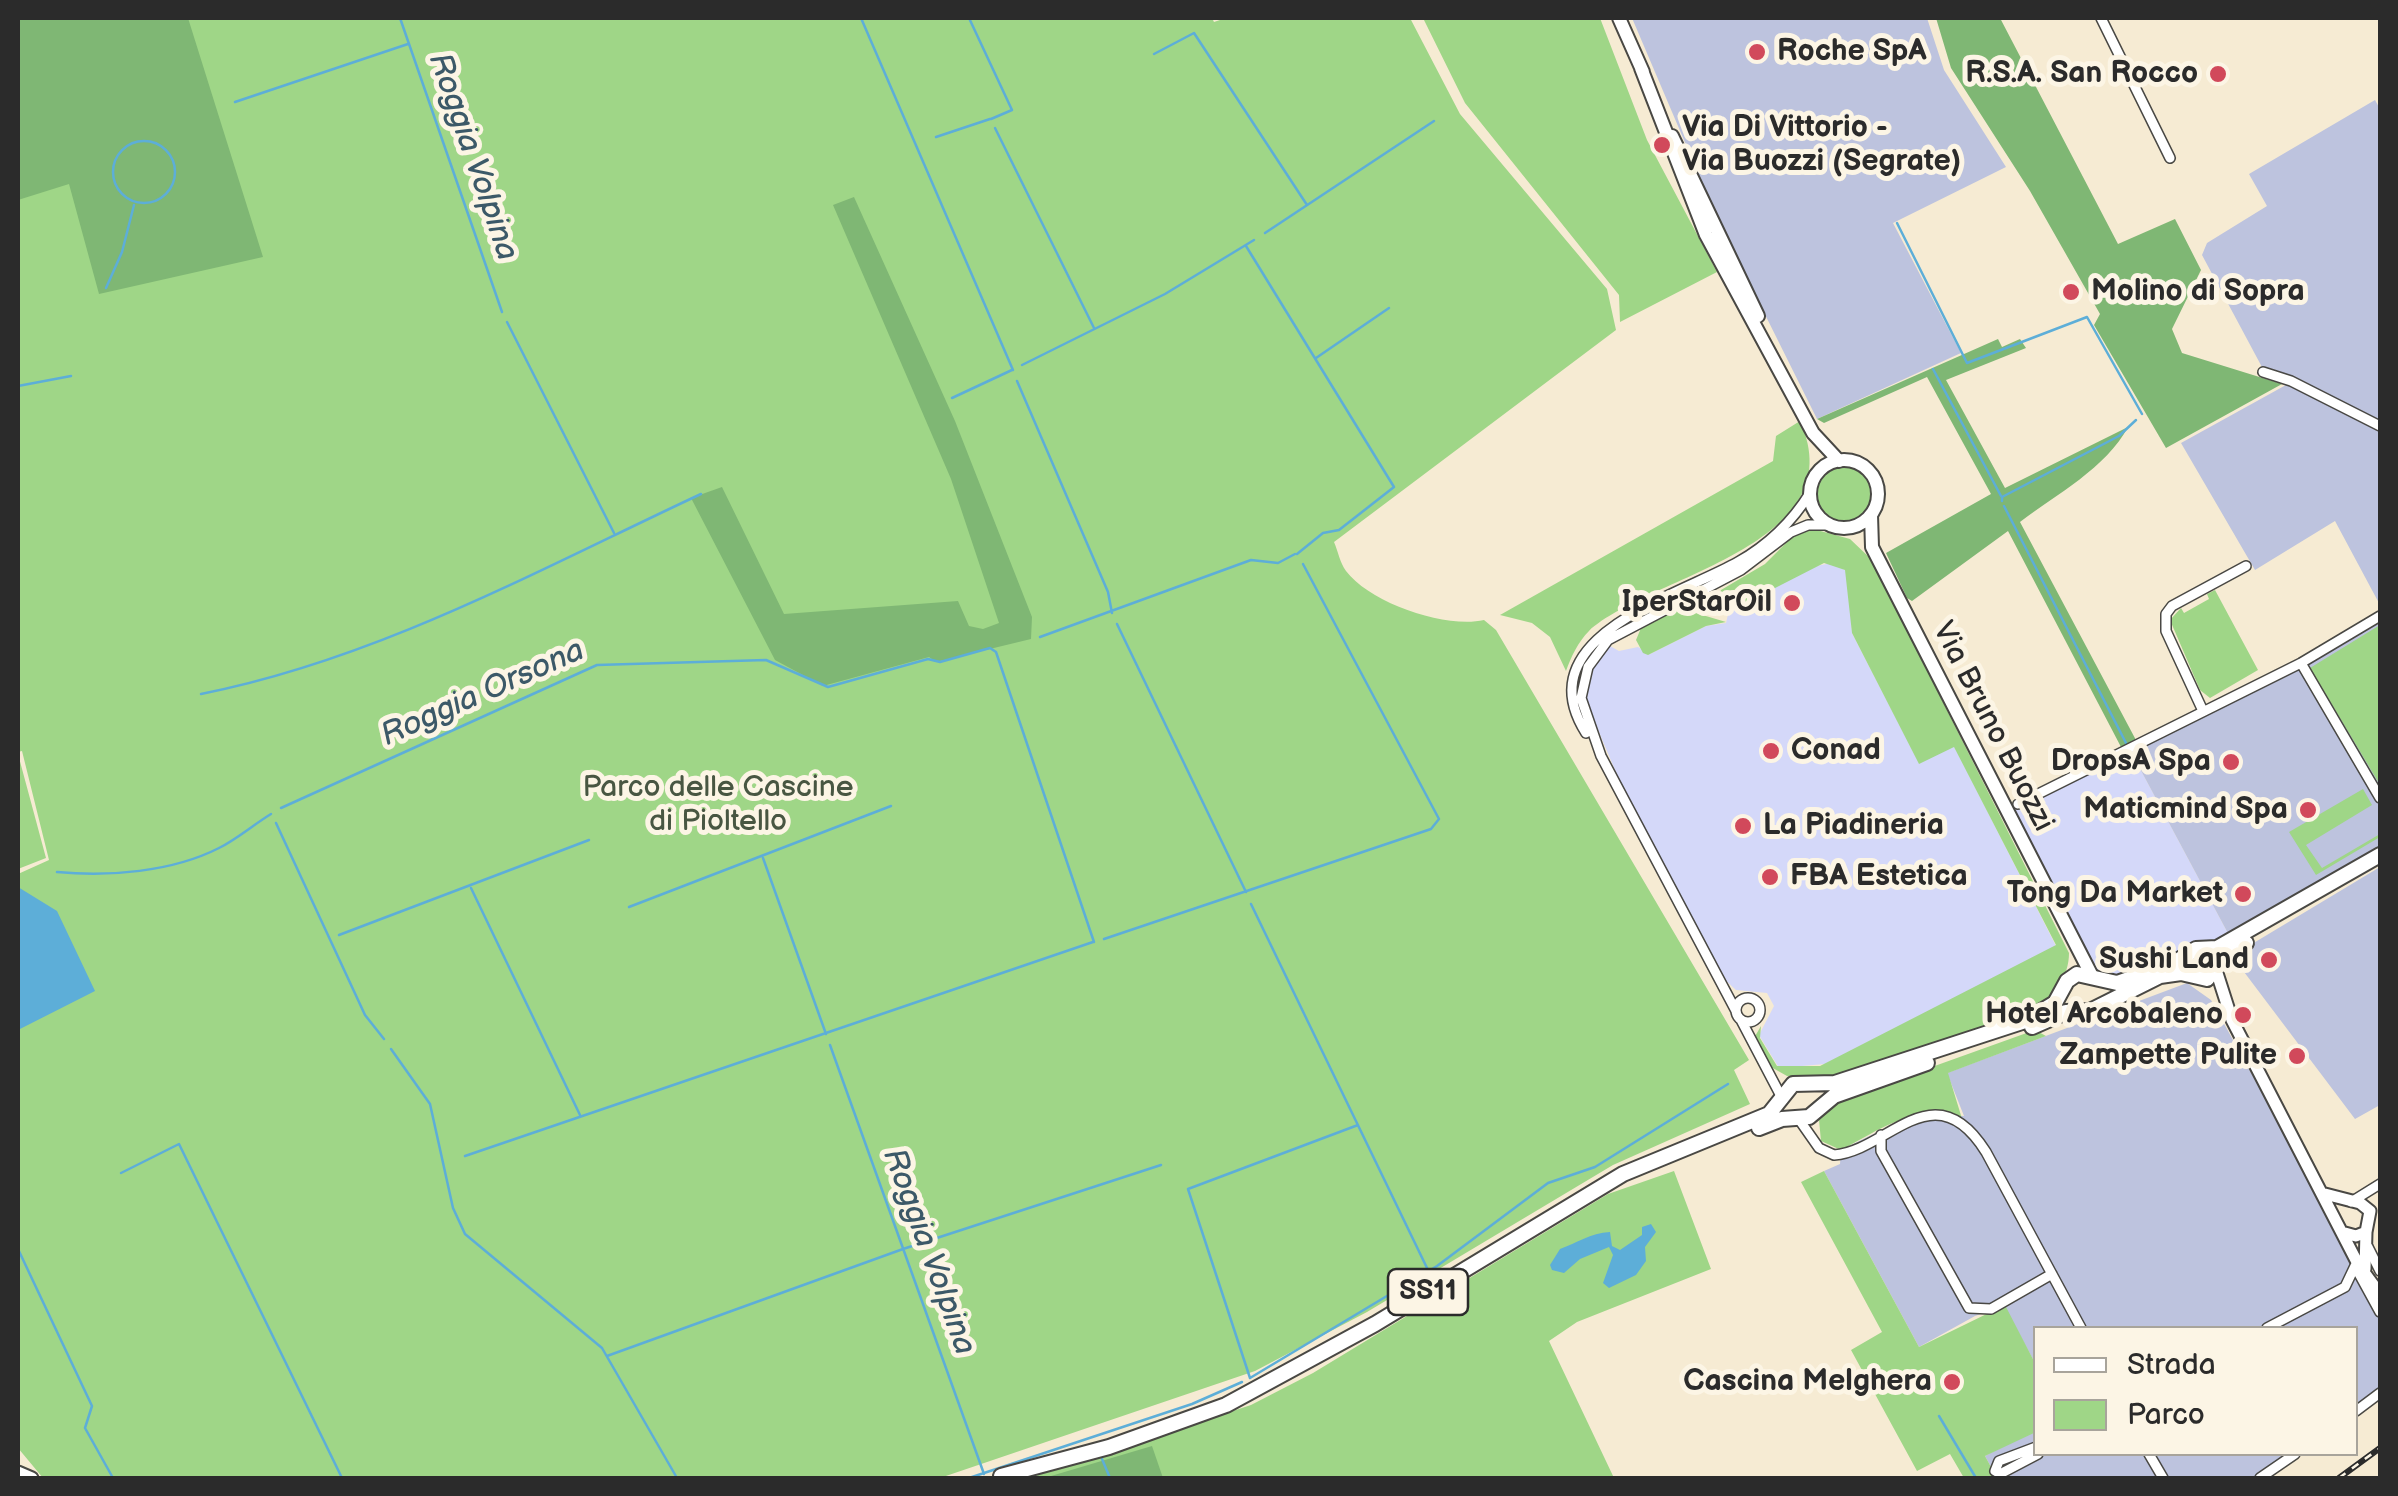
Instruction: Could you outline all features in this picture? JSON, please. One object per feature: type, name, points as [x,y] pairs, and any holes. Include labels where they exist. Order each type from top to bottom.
[{"type":"main road","points":[[1619,18],[1787,383],[1813,434],[1839,461]]},
{"type":"main road","points":[[1813,434],[1816,474],[1810,493],[1814,511],[1829,526],[1846,528],[1871,515],[1878,494],[1873,476],[1860,464],[1839,461],[1816,474]]},
{"type":"main road","name":"Via Bruno Buozzi","points":[[1871,515],[1872,547],[2094,978]]},
{"type":"main road","name":"Via Bruno Buozzi","points":[[1846,528],[1872,547]]},
{"type":"main road","name":"SS11","points":[[997,1477],[1165,1428],[1243,1395],[1375,1324],[1604,1186],[1657,1158],[1765,1116],[1782,1100],[1786,1089],[1802,1083],[1835,1083],[2025,1021],[2043,1012],[2080,974],[2125,981],[2188,956],[2196,949],[2209,950],[2380,855]]},
{"type":"main road","name":"SS11","points":[[1604,1186],[1774,1122],[1798,1118],[1838,1094],[2075,1011],[2087,1012],[2160,976],[2196,977],[2217,967],[2322,890]]},
{"type":"main road","name":"Via Bruno Buozzi","points":[[2066,986],[2074,962],[2068,930]]},
{"type":"main road","points":[[2209,950],[2217,967]]},
{"type":"main road","points":[[2188,956],[2196,977]]},
{"type":"main road","points":[[2094,978],[2102,993],[2098,1004]]},
{"type":"main road","points":[[2066,986],[2075,1011]]},
{"type":"main road","points":[[1802,1083],[1818,1094],[1816,1110]]},
{"type":"main road","points":[[1782,1100],[1786,1112],[1798,1118]]},
{"type":"street","points":[[2102,18],[2170,158]]},
{"type":"street","points":[[2264,372],[2291,380],[2380,426]]},
{"type":"street","points":[[1782,1100],[1574,703],[1578,665],[1592,642],[1615,624],[1750,555],[1786,526],[1810,493]]},
{"type":"street","points":[[1600,756],[1581,698],[1588,667],[1600,649],[1630,626],[1754,562],[1791,532],[1808,525],[1829,526]]},
{"type":"street","points":[[2204,712],[2166,631],[2166,614],[2172,606],[2246,566]]},
{"type":"street","points":[[2018,804],[2301,662],[2380,616]]},
{"type":"street","points":[[2301,662],[2380,798]]},
{"type":"street","points":[[2217,967],[2228,1011],[2354,1252],[2375,1274]]},
{"type":"street","points":[[2196,977],[2228,1011]]},
{"type":"street","points":[[1718,982],[1734,996],[1759,1005],[1750,1034],[1752,1048]]},
{"type":"street","points":[[1738,1016],[1746,998]]},
{"type":"street","points":[[1738,1016],[1756,1020]]},
{"type":"street","points":[[1767,1070],[1802,1083]]},
{"type":"street","points":[[1813,1138],[1816,1110]]},
{"type":"street","points":[[1798,1118],[1823,1151],[1840,1154],[1925,1116],[1945,1118],[1972,1133],[2080,1326]]},
{"type":"street","points":[[1881,1135],[1884,1155],[1969,1308],[1990,1309],[2052,1274]]},
{"type":"street","points":[[2338,1219],[2350,1203],[2380,1185]]},
{"type":"street","points":[[2380,1185],[2368,1209],[2362,1257],[2375,1274],[2380,1294]]},
{"type":"street","points":[[2322,1191],[2368,1209]]},
{"type":"street","points":[[2345,1233],[2356,1236],[2368,1229]]},
{"type":"street","points":[[2271,1326],[2342,1289],[2352,1280],[2354,1252]]},
{"type":"street","points":[[2355,1266],[2380,1312]]},
{"type":"street","points":[[2358,1410],[2380,1393]]},
{"type":"street","points":[[2150,1456],[2163,1478]]},
{"type":"street","points":[[2260,1478],[2293,1456]]},
{"type":"shaded area","points":[[1632,18],[1927,18],[1944,70],[2006,167],[1893,223],[1961,353],[1817,419],[1718,220]]},
{"type":"shaded area","points":[[2375,100],[2380,109],[2380,605],[2335,521],[2255,570],[2181,443],[2295,380],[2263,369],[2202,255],[2207,243],[2267,206],[2249,174]]},
{"type":"shaded area","points":[[1832,563],[1845,570],[1849,579],[1852,633],[1919,763],[1954,746],[2056,946],[1825,1064],[1779,1068],[1759,1035],[1774,1006],[1767,993],[1736,990],[1724,979],[1620,782],[1585,699],[1593,666],[1610,646],[1619,651],[1638,647],[1650,654],[1706,626],[1726,623],[1729,610],[1816,566]]},
{"type":"shaded area","points":[[2380,617],[2380,850],[2231,939],[2130,750]]},
{"type":"shaded area","points":[[2130,750],[2231,939],[2124,977],[2094,973],[2009,812]]},
{"type":"shaded area","points":[[2380,867],[2380,1105],[2355,1119],[2232,956]]},
{"type":"shaded area","points":[[2187,983],[2211,1000],[2380,1307],[2380,1398],[2358,1414],[2358,1326],[2033,1326],[2033,1359],[2004,1306],[1975,1316],[1919,1347],[1824,1171],[1840,1164],[1841,1150],[1916,1113],[1964,1116],[1947,1073]]},
{"type":"shaded area","points":[[2033,1431],[2033,1456],[2297,1456],[2264,1478],[1997,1478],[1985,1456]]},
{"type":"green space","name":"Parco delle Cascine di Pioltello","points":[[18,18],[1212,18],[1214,22],[1226,18],[1410,18],[1460,114],[1607,289],[1616,330],[1334,542],[1346,571],[1357,583],[1390,603],[1450,621],[1484,620],[1496,630],[1749,1060],[1734,1070],[1750,1104],[1613,1165],[1367,1312],[1255,1371],[940,1478],[43,1478],[18,1448],[18,874],[49,860],[22,751],[18,752]]},
{"type":"green space","points":[[18,18],[188,18],[263,257],[99,294],[69,184],[18,200]]},
{"type":"green space","points":[[1423,18],[1600,18],[1647,140],[1717,272],[1620,322],[1619,295],[1465,103]]},
{"type":"green space","points":[[1936,18],[2000,18],[2118,244],[2175,219],[2201,270],[2172,329],[2182,353],[2282,384],[2166,448],[2094,325],[2100,314],[2030,191],[1951,68]]},
{"type":"green space","points":[[854,197],[955,421],[1032,617],[1031,639],[936,662],[929,657],[823,686],[775,660],[691,498],[722,487],[784,614],[958,601],[969,626],[983,629],[999,623],[951,479],[833,205]]},
{"type":"green space","points":[[1998,339],[2002,347],[2020,339],[2026,348],[1946,380],[2005,488],[2128,427],[2094,468],[2020,522],[2137,742],[2121,747],[2008,531],[1912,601],[1907,598],[1886,553],[1991,494],[1927,377],[1824,423],[1817,419]]},
{"type":"green space","points":[[1800,421],[1810,464],[1800,499],[1774,527],[1739,552],[1618,611],[1589,631],[1566,671],[1550,637],[1532,623],[1500,615],[1773,461],[1776,436]]},
{"type":"green space","points":[[1844,465],[1865,474],[1874,495],[1865,516],[1844,525],[1823,516],[1814,495],[1823,474]]},
{"type":"green space","points":[[1813,529],[1850,539],[1871,559],[2069,953],[2060,985],[2038,1011],[1831,1080],[1787,1076],[1771,1067],[1754,1038],[1761,1026],[1760,1038],[1777,1066],[1820,1066],[2056,945],[1954,747],[1919,764],[1852,633],[1845,570],[1824,563],[1734,609],[1723,610],[1715,604],[1721,590],[1765,564],[1792,537]]},
{"type":"green space","points":[[2215,590],[2258,670],[2210,698],[2200,690],[2170,620],[2181,608],[2184,613],[2209,599],[2207,594]]},
{"type":"green space","points":[[1679,608],[1726,622],[1706,626],[1648,655],[1643,653],[1636,640],[1641,628]]},
{"type":"green space","points":[[2380,625],[2380,785],[2310,668]]},
{"type":"green space","points":[[18,754],[46,858],[18,869]]},
{"type":"green space","points":[[2363,789],[2372,805],[2306,845],[2322,868],[2380,837],[2316,875],[2289,832]]},
{"type":"green space","points":[[2035,1030],[2046,1036],[1948,1073],[1963,1122],[1928,1116],[1900,1120],[1841,1150],[1821,1141],[1819,1120],[1837,1101]]},
{"type":"green space","points":[[1674,1171],[1711,1269],[1577,1322],[1549,1341],[1614,1478],[1029,1478],[1251,1405],[1313,1373],[1608,1194]]},
{"type":"green space","points":[[1824,1171],[1919,1347],[2005,1305],[2033,1359],[2033,1433],[1985,1456],[1997,1478],[1964,1478],[1950,1454],[1917,1471],[1851,1350],[1882,1332],[1801,1182]]},
{"type":"green space","points":[[1152,1446],[1163,1478],[1042,1478],[1051,1476]]},
{"type":"water","points":[[18,887],[57,911],[95,991],[18,1030]]},
{"type":"water","points":[[1651,1224],[1656,1232],[1645,1247],[1646,1261],[1636,1275],[1609,1288],[1603,1283],[1613,1255],[1609,1247],[1580,1259],[1564,1273],[1552,1270],[1550,1265],[1560,1249],[1610,1232],[1612,1246],[1620,1250],[1642,1235],[1642,1227]]},
{"type":"waterway","name":"Roggia Volpina","points":[[400,18],[502,312]]},
{"type":"waterway","points":[[861,18],[1013,370]]},
{"type":"waterway","points":[[969,18],[1012,110],[991,119]]},
{"type":"waterway","points":[[1154,54],[1194,33],[1307,205]]},
{"type":"waterway","points":[[235,102],[408,44]]},
{"type":"waterway","points":[[936,137],[990,119]]},
{"type":"waterway","points":[[1265,233],[1434,121]]},
{"type":"waterway","points":[[995,128],[1094,328]]},
{"type":"waterway","points":[[144,141],[166,150],[175,172],[166,194],[144,203],[122,194],[113,172],[122,150],[144,141]]},
{"type":"waterway","points":[[106,288],[122,252],[134,205]]},
{"type":"waterway","points":[[1897,223],[1967,363],[2087,317],[2142,414]]},
{"type":"waterway","points":[[1022,365],[1165,294],[1254,240]]},
{"type":"waterway","points":[[1246,246],[1394,487],[1339,530],[1323,533],[1297,554]]},
{"type":"waterway","points":[[1316,358],[1389,308]]},
{"type":"waterway","name":"Roggia Volpina","points":[[507,322],[614,533]]},
{"type":"waterway","points":[[1933,369],[2001,496]]},
{"type":"waterway","points":[[952,398],[1012,370]]},
{"type":"waterway","points":[[18,386],[71,376]]},
{"type":"waterway","points":[[1017,381],[1108,592],[1112,613]]},
{"type":"waterway","points":[[2002,501],[2002,497],[2119,436],[2136,420]]},
{"type":"waterway","points":[[201,694],[331,659],[394,635],[701,494]]},
{"type":"waterway","points":[[2004,506],[2126,743]]},
{"type":"waterway","points":[[1040,637],[1251,560],[1278,563],[1295,554]]},
{"type":"waterway","points":[[1104,939],[1431,829],[1439,819],[1303,564]]},
{"type":"waterway","points":[[1117,624],[1246,892]]},
{"type":"waterway","name":"Roggia Orsona","points":[[281,808],[597,665],[766,660],[828,687],[928,659],[940,662],[990,648],[996,652],[1094,942]]},
{"type":"waterway","points":[[629,907],[891,806]]},
{"type":"waterway","name":"Roggia Orsona","points":[[57,872],[118,873],[181,863],[226,844],[271,814]]},
{"type":"waterway","points":[[276,823],[365,1015],[384,1039]]},
{"type":"waterway","points":[[339,935],[589,840]]},
{"type":"waterway","points":[[763,858],[826,1034]]},
{"type":"waterway","points":[[471,888],[580,1115]]},
{"type":"waterway","points":[[1251,904],[1428,1270]]},
{"type":"waterway","points":[[465,1156],[1093,942]]},
{"type":"waterway","name":"Roggia Volpina","points":[[830,1045],[984,1474]]},
{"type":"waterway","points":[[391,1049],[430,1104],[453,1208],[465,1234],[602,1348],[677,1478]]},
{"type":"waterway","points":[[1358,1125],[1188,1189],[1250,1378],[1437,1266],[1548,1183],[1595,1167],[1728,1084]]},
{"type":"waterway","points":[[121,1173],[179,1144],[342,1478]]},
{"type":"waterway","points":[[607,1356],[903,1249],[1161,1165]]},
{"type":"waterway","points":[[18,1249],[92,1406],[85,1428],[113,1478]]},
{"type":"waterway","points":[[969,1478],[1192,1404],[1242,1382]]},
{"type":"waterway","points":[[1939,1416],[1976,1478]]},
{"type":"waterway","points":[[1102,1459],[1110,1478]]},
{"type":"railway","points":[[2339,1478],[2380,1448]]},
{"type":"place","name":"Roche SpA","points":[[1757,52]]},
{"type":"place","name":"R.S.A. San Rocco","points":[[2218,74]]},
{"type":"place","name":"Via Di Vittorio - Via Buozzi (Segrate)","points":[[1662,145]]},
{"type":"place","name":"Molino di Sopra","points":[[2071,292]]},
{"type":"place","name":"IperStarOil","points":[[1792,603]]},
{"type":"place","name":"Conad","points":[[1771,751]]},
{"type":"place","name":"DropsA Spa","points":[[2231,762]]},
{"type":"place","name":"Maticmind Spa","points":[[2308,810]]},
{"type":"place","name":"La Piadineria","points":[[1743,826]]},
{"type":"place","name":"FBA Estetica","points":[[1770,877]]},
{"type":"place","name":"Tong Da Market","points":[[2243,894]]},
{"type":"place","name":"Sushi Land","points":[[2269,960]]},
{"type":"place","name":"Hotel Arcobaleno","points":[[2243,1015]]},
{"type":"place","name":"Zampette Pulite","points":[[2297,1056]]},
{"type":"place","name":"Cascina Melghera","points":[[1952,1382]]}]
